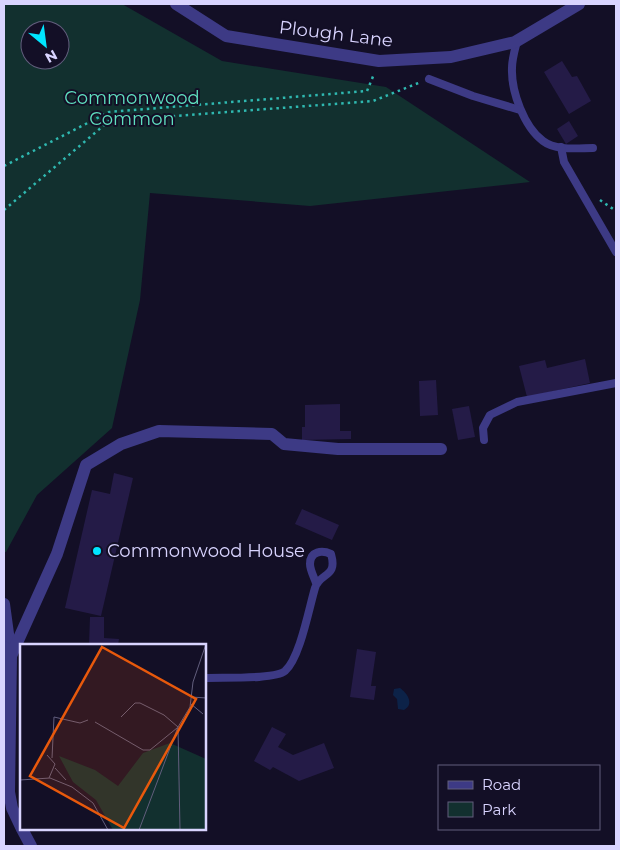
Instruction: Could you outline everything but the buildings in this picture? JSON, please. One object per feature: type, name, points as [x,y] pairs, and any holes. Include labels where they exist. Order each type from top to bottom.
[{"type":"street","name":"Plough Lane","points":[[176,4],[226,36],[379,61],[451,57],[517,41],[579,4]]},
{"type":"street","points":[[12,654],[57,554],[86,465],[121,444],[159,431],[272,434],[284,444],[338,449],[441,449]]},
{"type":"street","points":[[4,604],[12,654],[7,720],[8,808],[20,825]]},
{"type":"street","points":[[23,830],[29,846]]},
{"type":"lane","points":[[517,41],[512,66],[513,83],[520,110],[531,128],[544,142],[560,147],[593,148]]},
{"type":"lane","points":[[429,79],[473,96],[520,110]]},
{"type":"lane","points":[[560,147],[564,162],[616,252]]},
{"type":"lane","points":[[484,440],[483,428],[490,415],[517,402],[616,383]]},
{"type":"lane","points":[[206,678],[269,676],[284,672],[295,659],[316,583]]},
{"type":"path","points":[[4,166],[109,112],[367,91],[379,61]]},
{"type":"path","points":[[4,210],[109,122],[373,101],[429,79]]},
{"type":"green space","name":"Commonwood Common","points":[[4,4],[122,4],[222,61],[386,87],[530,182],[310,206],[150,193],[140,300],[112,428],[37,495],[6,552],[4,552]]},
{"type":"water","points":[[400,688],[409,699],[409,705],[404,710],[398,709],[397,699],[393,695],[394,689]]},
{"type":"place","name":"Commonwood House","points":[[97,551]]}]
